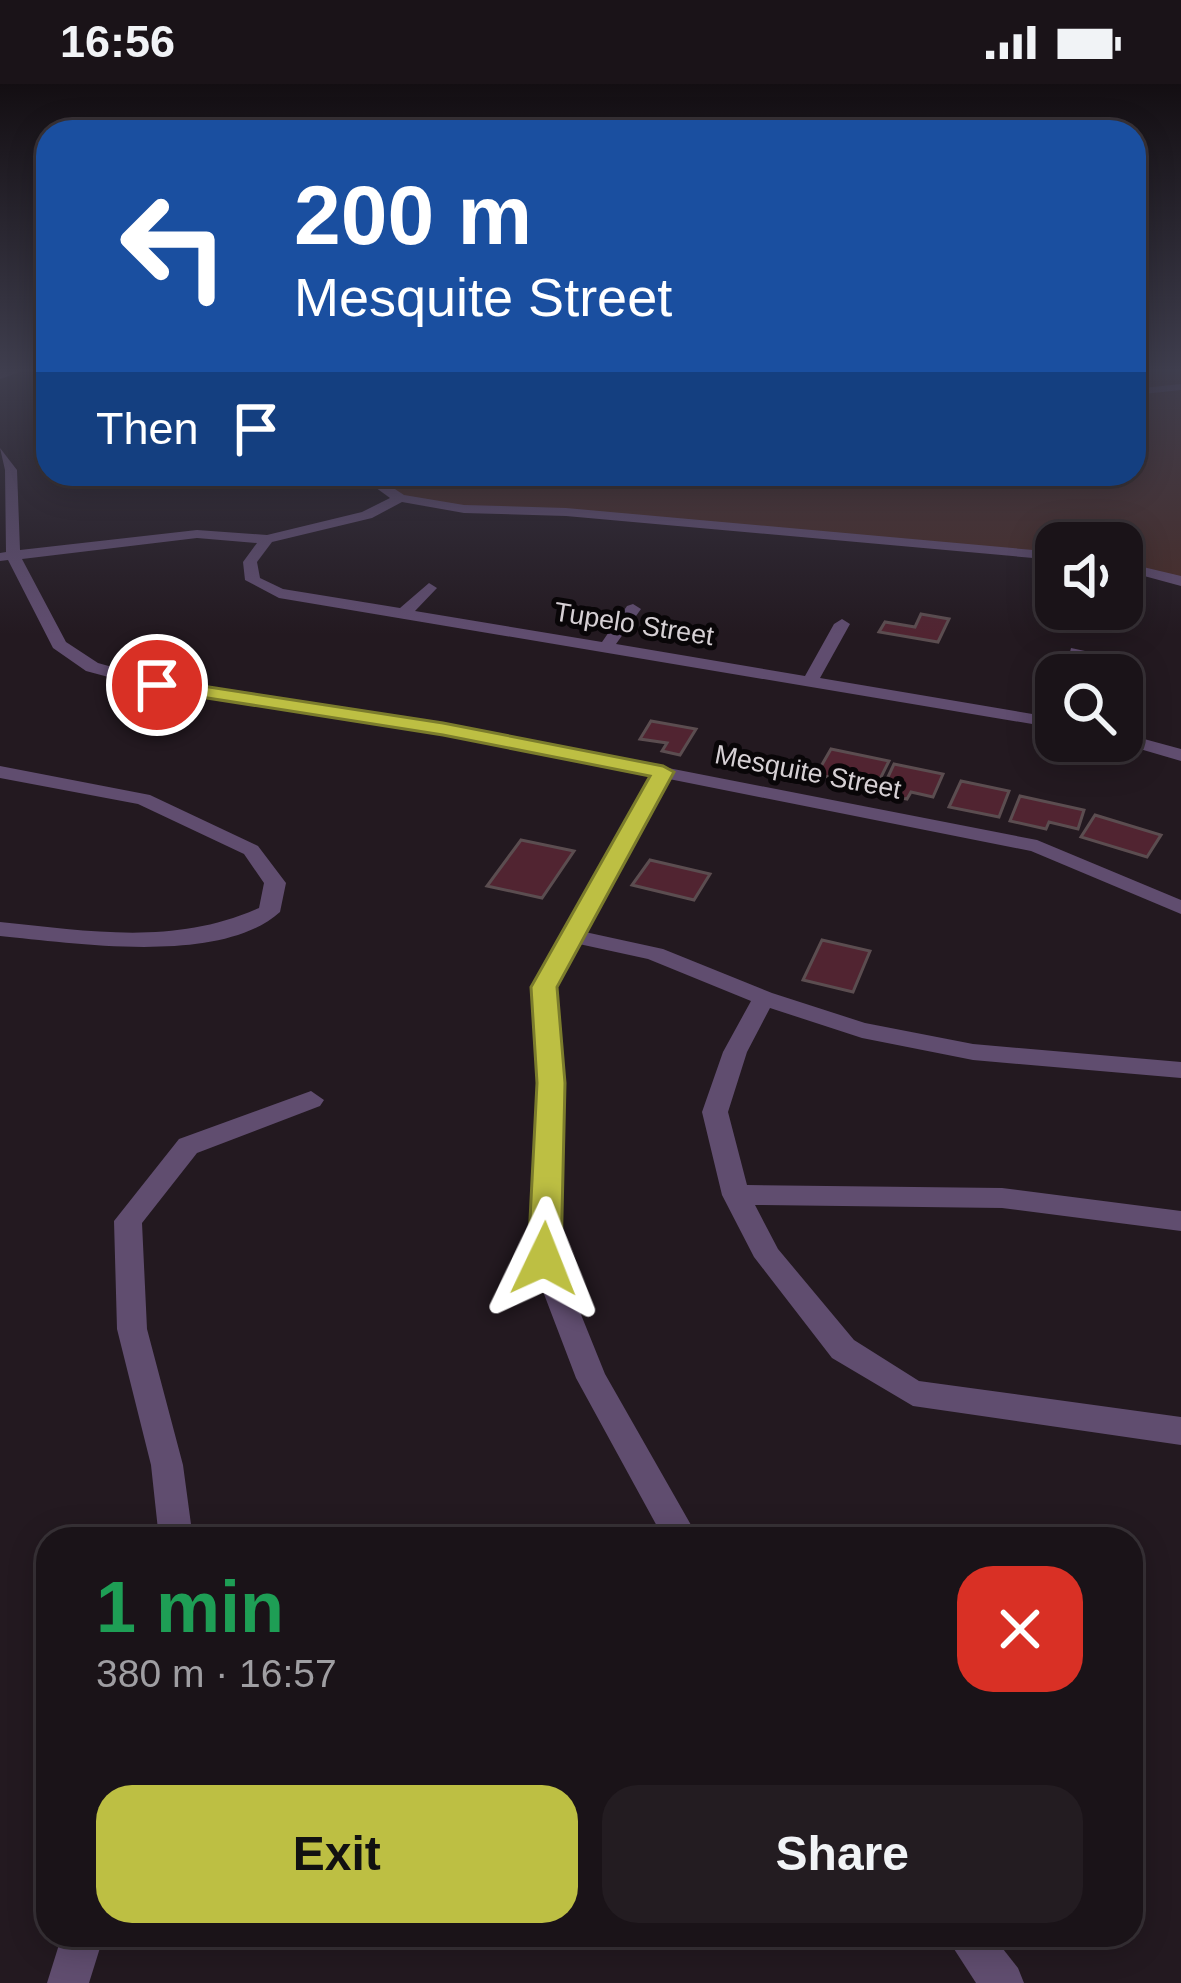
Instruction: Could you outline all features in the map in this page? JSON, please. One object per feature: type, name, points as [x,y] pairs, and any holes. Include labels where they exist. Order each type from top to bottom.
[{"type":"street","name":"Mesquite Street","points":[[3,458],[11,470],[6,557],[58,645],[92,667],[157,685],[443,729],[1037,846],[1181,908]]},
{"type":"street","points":[[382,486],[400,498],[464,509],[566,512],[1035,554]]},
{"type":"street","points":[[6,557],[197,534],[267,539],[367,515],[400,498]]},
{"type":"street","name":"Tupelo Street","points":[[267,539],[250,562],[253,580],[279,593],[1035,718]]},
{"type":"street","points":[[1143,564],[1181,564]]},
{"type":"street","points":[[1143,570],[1181,581]]},
{"type":"street","points":[[401,616],[429,588]]},
{"type":"street","points":[[607,646],[633,609]]},
{"type":"street","points":[[811,680],[842,624]]},
{"type":"street","points":[[1143,744],[1181,754]]},
{"type":"street","points":[[0,772],[143,799],[251,850],[275,884],[269,912],[230,930],[174,942],[0,929]]},
{"type":"street","points":[[663,772],[544,987],[551,1083],[544,1259],[591,1378],[675,1527]]},
{"type":"street","points":[[573,936],[655,954],[764,998],[862,1030],[973,1052],[1181,1070]]},
{"type":"street","points":[[764,998],[735,1052],[715,1112],[736,1195],[768,1257],[843,1349],[913,1393],[1181,1432]]},
{"type":"street","points":[[175,1527],[167,1465],[132,1329],[128,1221],[188,1146],[310,1100]]},
{"type":"street","points":[[736,1195],[1002,1198],[1181,1221]]},
{"type":"street","points":[[68,1983],[79,1947]]},
{"type":"street","points":[[975,1947],[1003,1983]]},
{"type":"shaded area","points":[[1146,458],[1181,458],[1181,581],[1143,571],[1143,522],[1035,522],[1035,554],[566,512],[464,509],[400,498],[382,486],[1146,486]]},
{"type":"building","points":[[921,614],[949,619],[938,642],[879,632],[885,622],[915,627]]},
{"type":"building","points":[[651,721],[696,729],[680,755],[662,751],[667,743],[640,739]]},
{"type":"building","points":[[831,749],[889,761],[873,793],[855,790],[859,781],[816,775]]},
{"type":"building","points":[[894,764],[943,774],[933,797],[911,792],[907,799],[880,794]]},
{"type":"building","points":[[961,781],[1009,791],[999,817],[949,807]]},
{"type":"building","points":[[1020,796],[1084,810],[1078,829],[1049,822],[1046,829],[1010,821]]},
{"type":"building","points":[[1095,815],[1161,835],[1147,857],[1081,837]]},
{"type":"building","points":[[521,840],[574,851],[542,898],[487,886]]},
{"type":"building","points":[[650,860],[710,874],[694,900],[632,885]]},
{"type":"building","points":[[822,940],[870,951],[853,992],[803,980]]},
{"type":"route","points":[[157,685],[443,729],[663,772],[544,987],[551,1083],[544,1259]]}]
